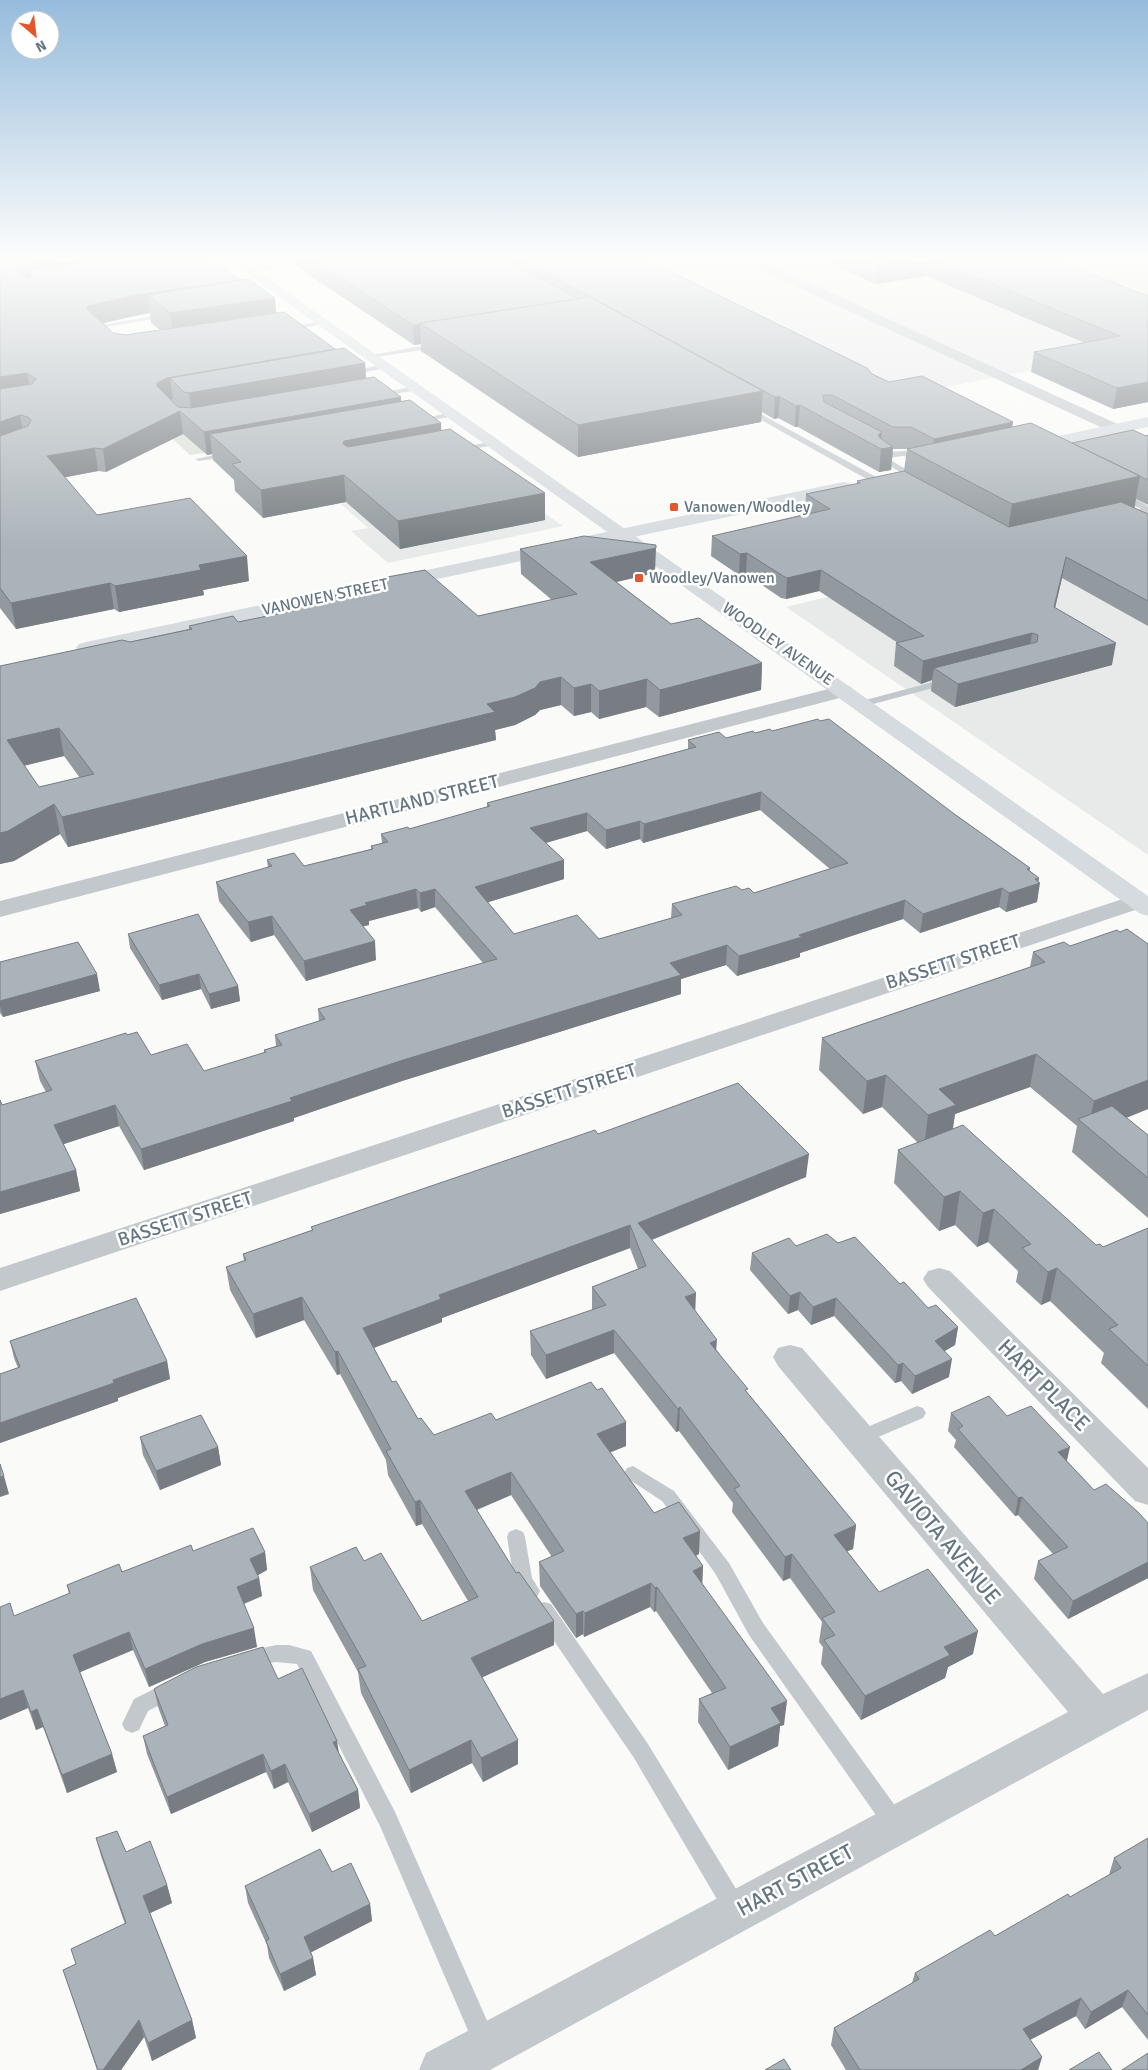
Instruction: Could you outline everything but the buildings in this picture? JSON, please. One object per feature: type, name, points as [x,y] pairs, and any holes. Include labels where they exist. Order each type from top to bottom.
[{"type":"main road","name":"WOODLEY AVENUE","points":[[372,358],[1143,904]]},
{"type":"main road","points":[[1026,451],[1148,422]]},
{"type":"main road","name":"VANOWEN STREET","points":[[68,652],[935,467]]},
{"type":"street","points":[[961,358],[1148,444]]},
{"type":"street","name":"HARTLAND STREET","points":[[0,909],[853,698]]},
{"type":"street","name":"BASSETT STREET","points":[[0,1280],[1143,904]]},
{"type":"street","name":"HART PLACE","points":[[940,1279],[1148,1491]]},
{"type":"street","name":"GAVIOTA AVENUE","points":[[790,1357],[1097,1718]]},
{"type":"street","name":"HART STREET","points":[[443,2070],[1148,1690]]},
{"type":"lane","points":[[338,375],[384,366]]},
{"type":"lane","points":[[368,396],[415,388]]},
{"type":"lane","points":[[736,402],[875,480]]},
{"type":"lane","points":[[403,423],[452,414]]},
{"type":"lane","points":[[453,450],[493,443]]},
{"type":"lane","points":[[199,459],[238,452]]},
{"type":"lane","points":[[906,473],[882,458],[885,452],[905,453],[935,467]]},
{"type":"lane","points":[[1108,488],[1148,510],[1116,519]]},
{"type":"lane","points":[[853,698],[963,678]]},
{"type":"lane","points":[[859,1438],[917,1413]]},
{"type":"lane","points":[[633,1473],[668,1496],[722,1568],[756,1629],[896,1825]]},
{"type":"lane","points":[[516,1537],[522,1580],[641,1751],[736,1911]]},
{"type":"lane","points":[[232,1665],[266,1653],[286,1651],[304,1657],[324,1701],[371,1786],[413,1873],[486,2047]]},
{"type":"lane","points":[[132,1724],[141,1705],[158,1694],[186,1683]]},
{"type":"shaded area","points":[[670,358],[1098,358],[780,419]]},
{"type":"shaded area","points":[[181,431],[204,453],[190,455],[167,434]]},
{"type":"shaded area","points":[[490,475],[563,526],[388,563],[351,531],[368,528],[341,504]]},
{"type":"shaded area","points":[[1148,519],[1148,855],[786,607]]},
{"type":"place","name":"Vanowen/Woodley","points":[[674,507]]},
{"type":"place","name":"Woodley/Vanowen","points":[[639,578]]}]
